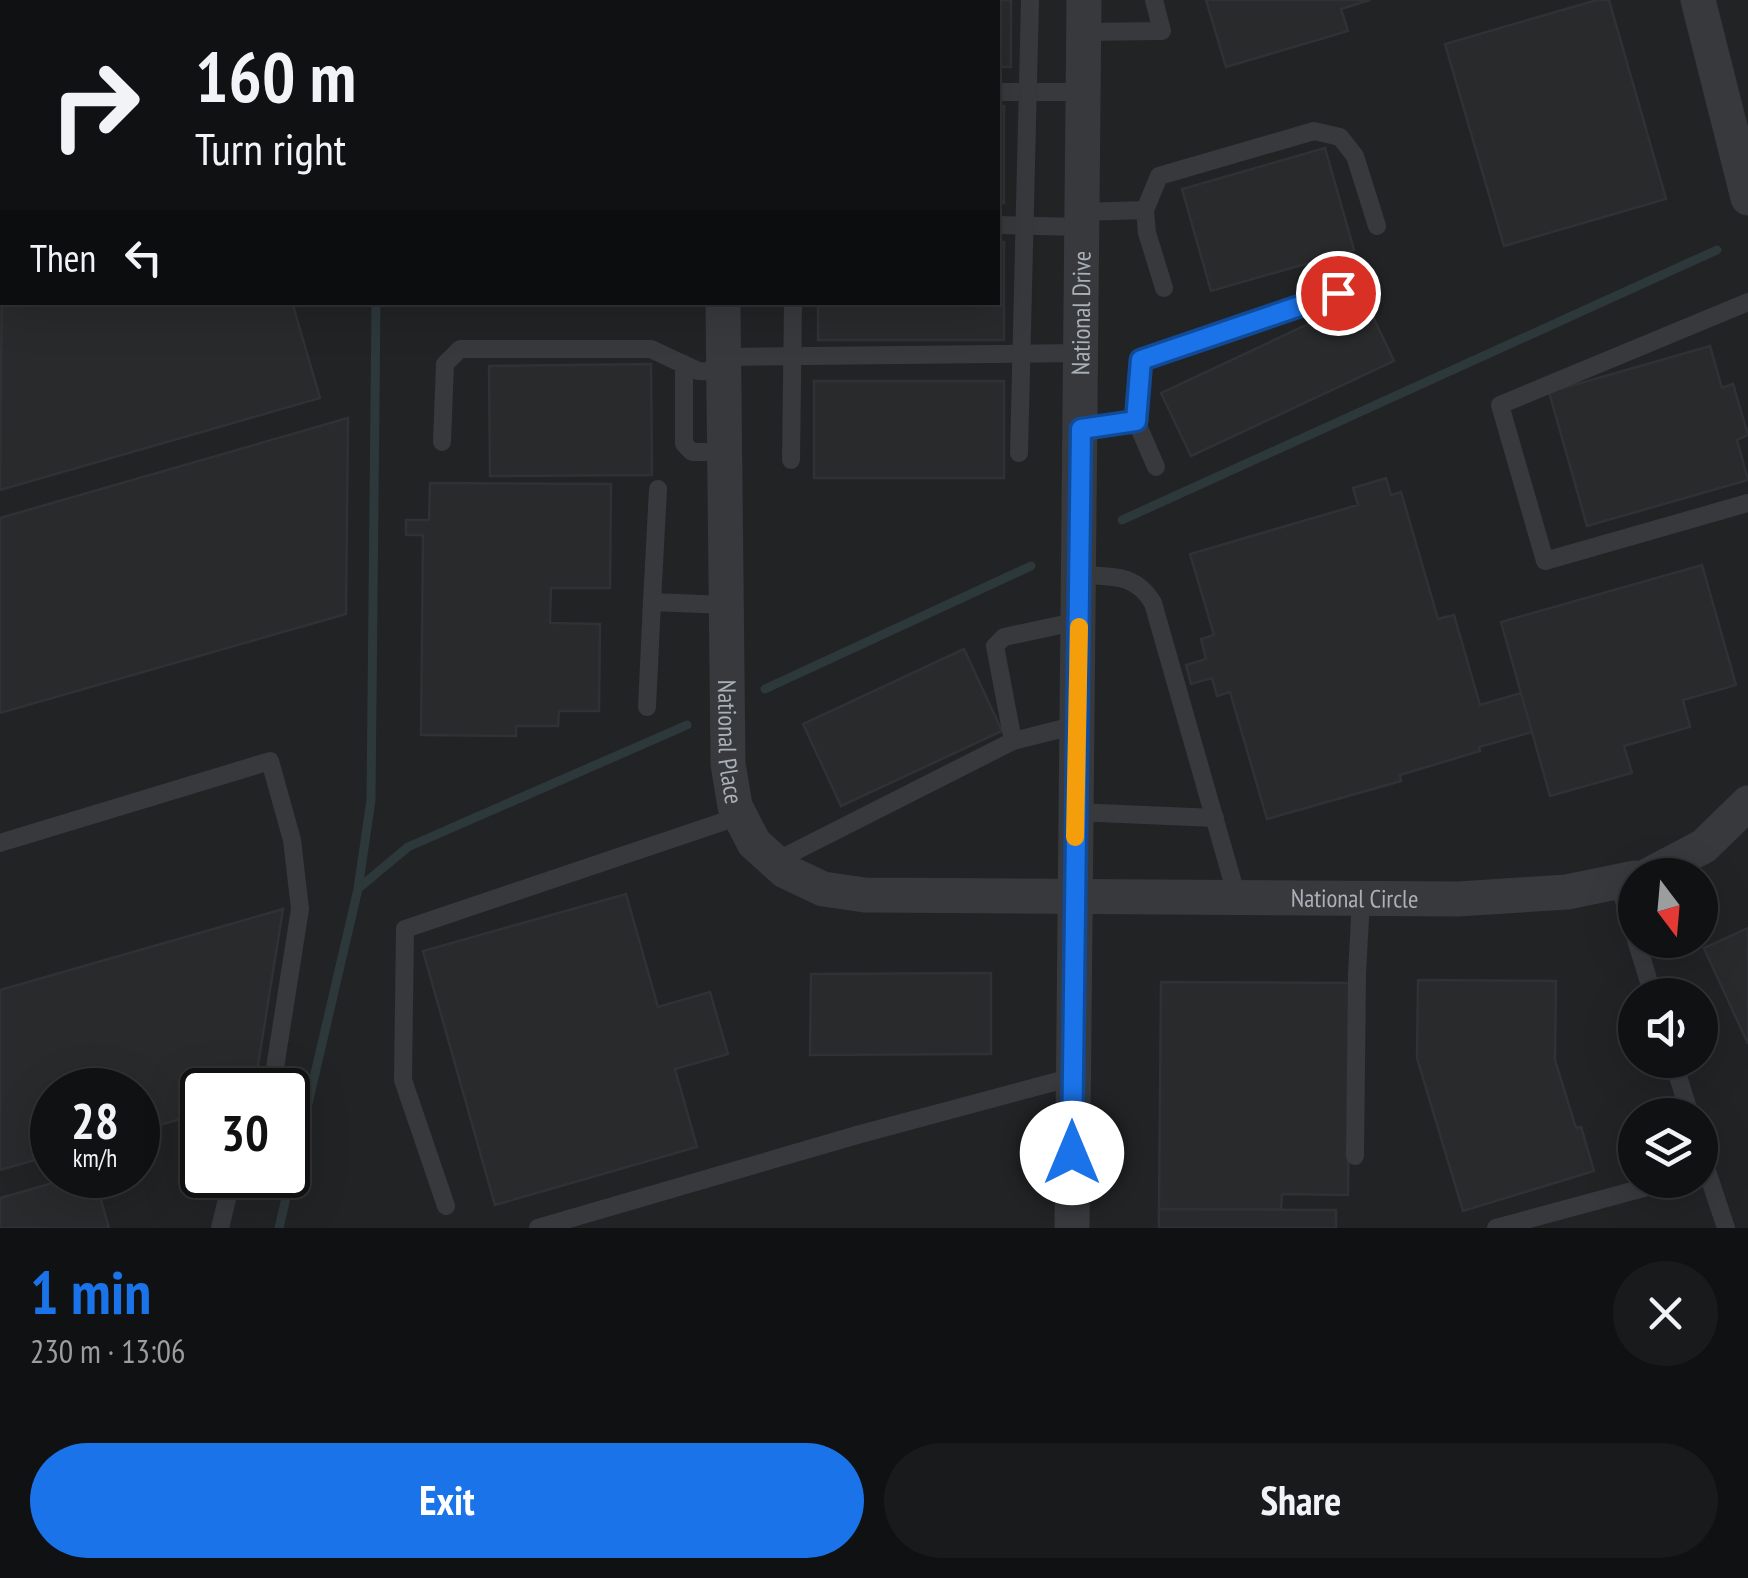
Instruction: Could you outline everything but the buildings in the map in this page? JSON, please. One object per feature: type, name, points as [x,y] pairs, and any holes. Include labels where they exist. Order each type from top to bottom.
[{"type":"street","points":[[1698,0],[1746,182]]},
{"type":"street","name":"National Drive","points":[[1072,1228],[1084,16]]},
{"type":"street","name":"National Place","points":[[724,305],[728,764],[735,806],[754,843],[785,872],[823,889],[865,894],[1074,896]]},
{"type":"street","name":"National Circle","points":[[1678,858],[1704,846],[1748,804]]},
{"type":"street","name":"National Circle","points":[[1074,896],[1458,899],[1568,892],[1618,881]]},
{"type":"lane","points":[[1019,454],[1030,0]]},
{"type":"lane","points":[[1084,16],[1162,31],[1154,0]]},
{"type":"lane","points":[[1000,92],[1083,92]]},
{"type":"lane","points":[[1164,288],[1146,233],[1145,210],[1158,176],[1314,130],[1340,137],[1355,156],[1377,226]]},
{"type":"lane","points":[[1000,225],[1023,226],[1145,210]]},
{"type":"lane","points":[[1156,467],[1136,421],[1141,360],[1371,282]]},
{"type":"lane","points":[[1748,302],[1500,405],[1545,561],[1748,503]]},
{"type":"lane","points":[[790,460],[793,305]]},
{"type":"lane","points":[[442,442],[445,364],[460,349],[651,349],[698,371],[794,356],[1081,353]]},
{"type":"lane","points":[[684,364],[684,444],[692,452],[725,452]]},
{"type":"lane","points":[[1081,429],[1136,421]]},
{"type":"lane","points":[[647,707],[658,489]]},
{"type":"lane","points":[[1080,575],[1122,578],[1143,586],[1153,603],[1237,897]]},
{"type":"lane","points":[[652,602],[726,605]]},
{"type":"lane","points":[[1013,741],[996,646],[1004,637],[1079,622]]},
{"type":"lane","points":[[774,862],[1013,741],[1077,725]]},
{"type":"lane","points":[[0,843],[270,762],[292,840],[300,909],[275,1068]]},
{"type":"lane","points":[[1076,812],[1214,818]]},
{"type":"lane","points":[[446,1206],[403,1080],[405,929],[740,816]]},
{"type":"lane","points":[[1355,1156],[1361,898]]},
{"type":"lane","points":[[538,1228],[1073,1077]]},
{"type":"lane","points":[[1496,1228],[1618,1195]]},
{"type":"lane","points":[[220,1228],[227,1198]]},
{"type":"lane","points":[[1714,1198],[1726,1228]]},
{"type":"shaded area","points":[[1000,0],[1748,0],[1748,1228],[0,1228],[0,305],[1000,305]]},
{"type":"waterway","points":[[1122,520],[1717,250]]},
{"type":"waterway","points":[[279,1228],[358,889],[371,800],[376,305]]},
{"type":"waterway","points":[[765,689],[1031,566]]},
{"type":"waterway","points":[[360,887],[408,847],[687,725]]},
{"type":"slow traffic","points":[[1075,837],[1079,627]]},
{"type":"route","points":[[1072,1153],[1081,429],[1136,421],[1141,360],[1338,293]]}]
